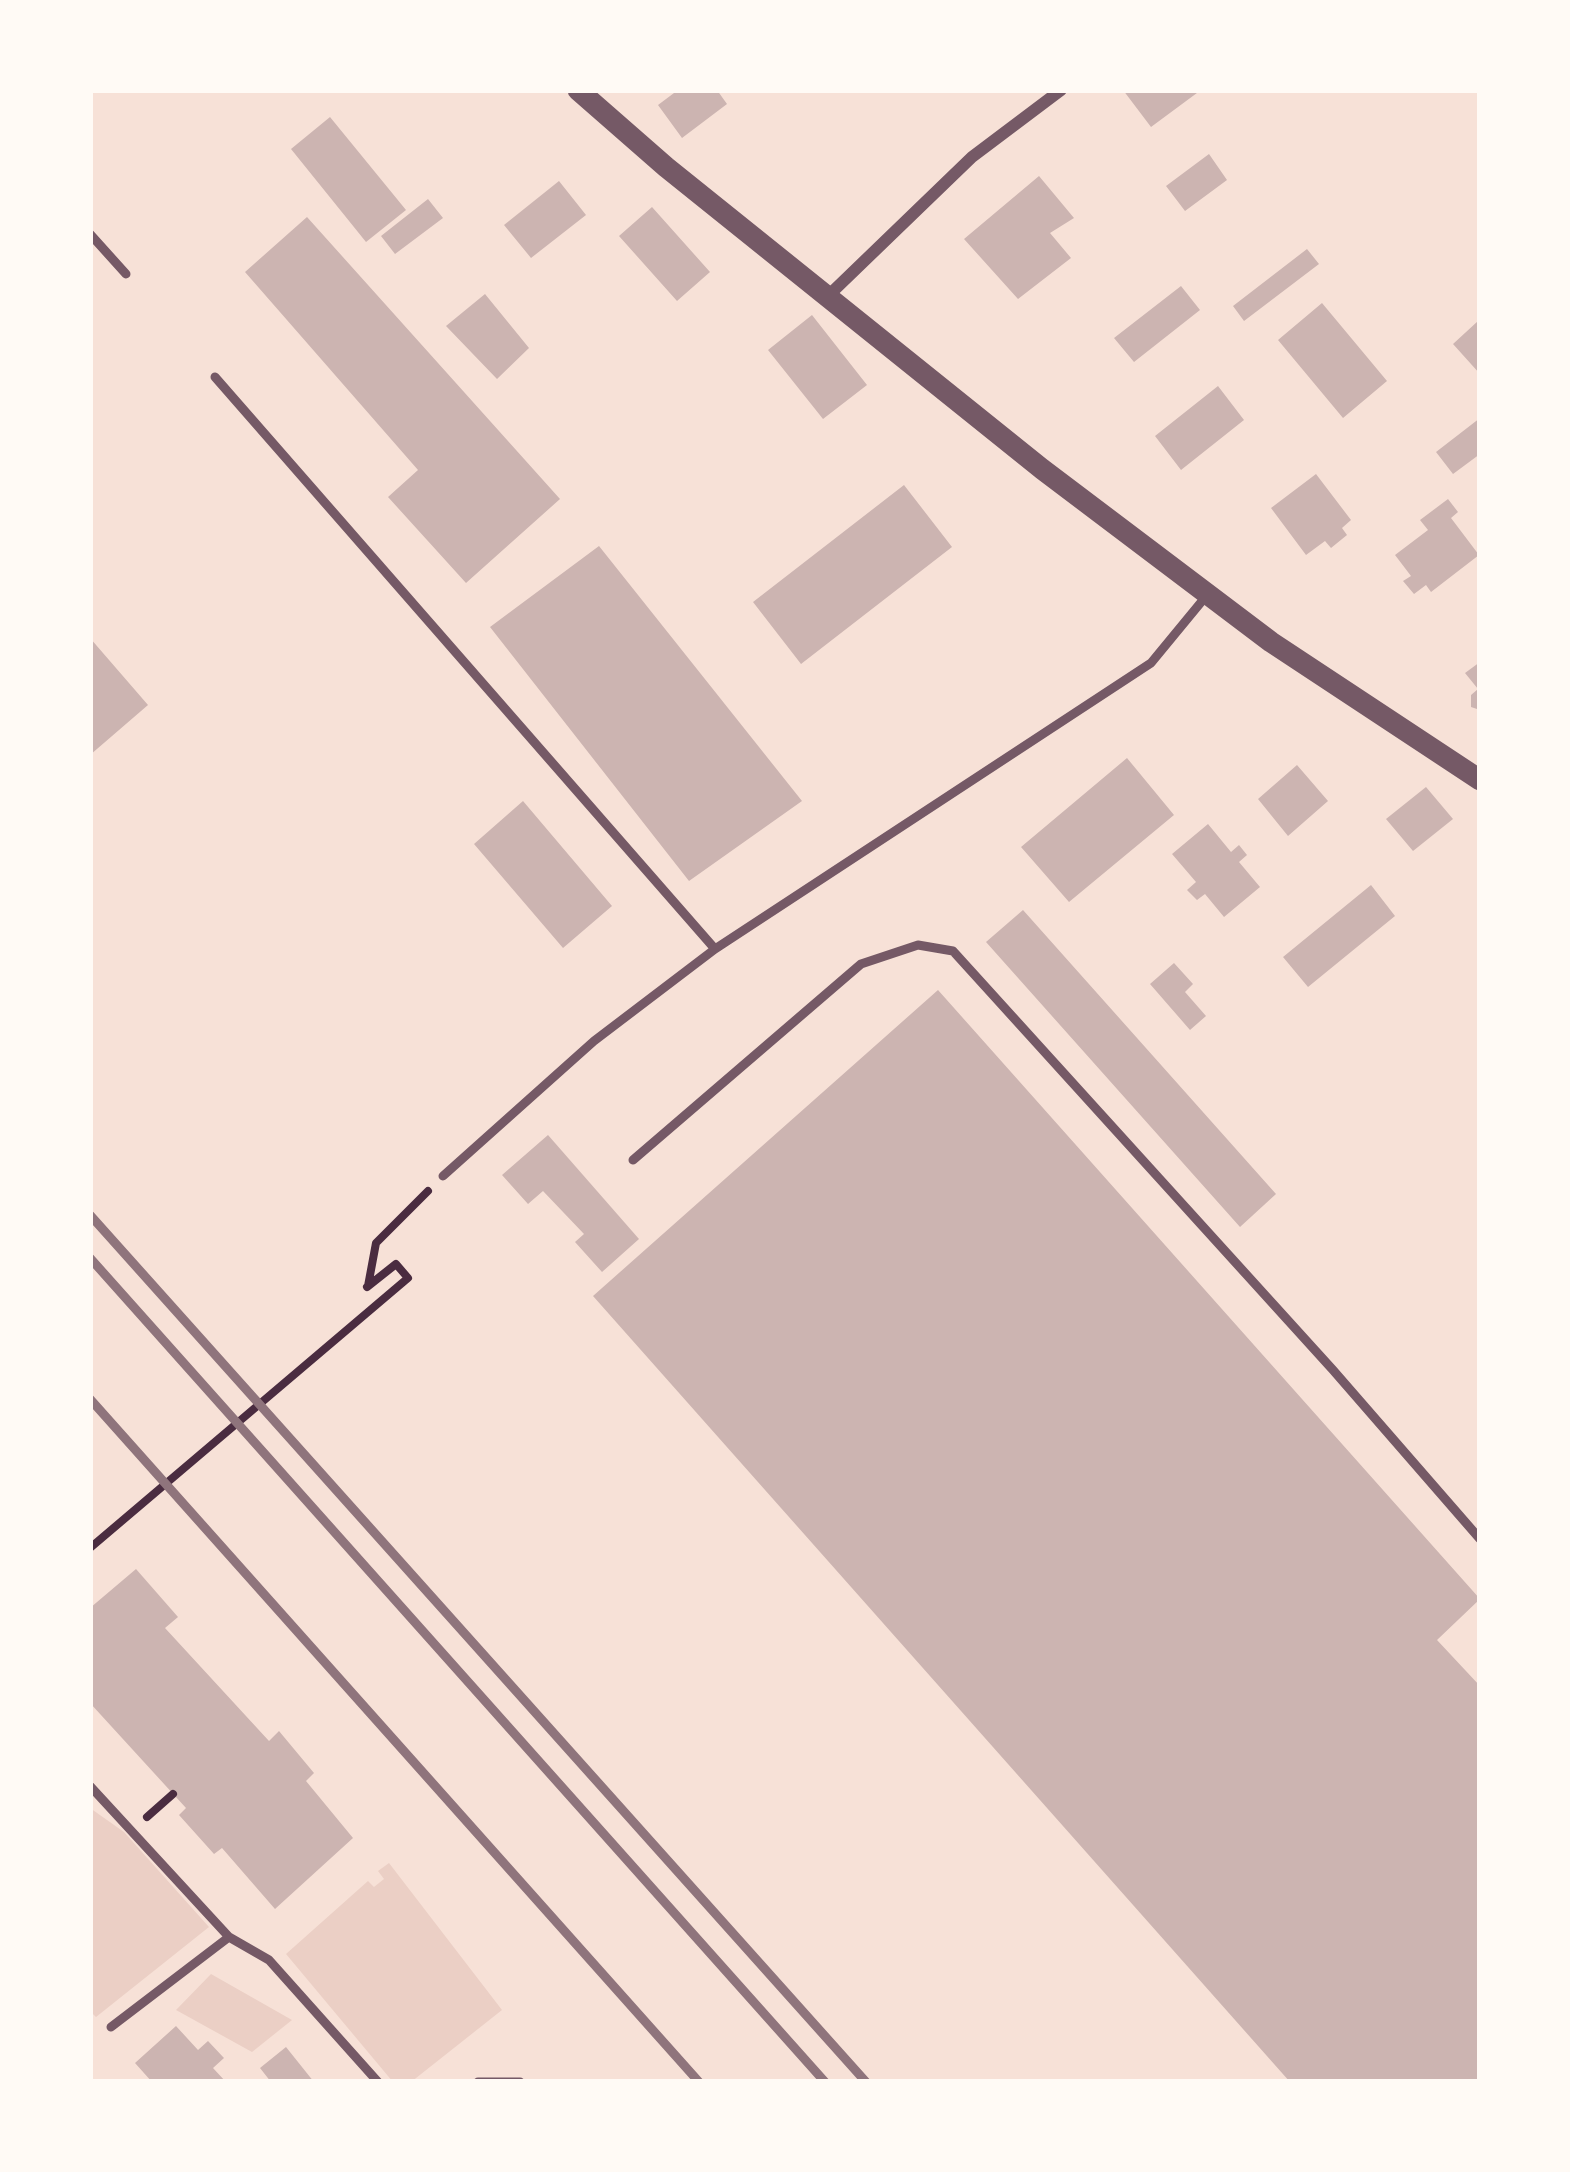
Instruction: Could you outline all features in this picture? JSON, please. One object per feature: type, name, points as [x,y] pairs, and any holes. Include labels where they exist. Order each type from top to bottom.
[{"type":"street","points":[[578,90],[666,167],[1207,596],[1480,780]]},
{"type":"street","points":[[828,296],[972,157],[1061,90]]},
{"type":"lane","points":[[90,234],[127,274]]},
{"type":"lane","points":[[215,377],[715,949]]},
{"type":"lane","points":[[442,1176],[594,1041],[715,949],[1151,662],[1207,596]]},
{"type":"lane","points":[[634,1160],[862,964],[918,945],[953,951],[1334,1370],[1480,1539]]},
{"type":"lane","points":[[90,1786],[229,1936],[269,1960],[378,2082]]},
{"type":"lane","points":[[111,2027],[229,1936]]},
{"type":"lane","points":[[478,2082],[520,2082]]},
{"type":"path","points":[[90,1548],[408,1278],[396,1264],[368,1287],[376,1243],[442,1176]]},
{"type":"shaded area","points":[[90,1808],[124,1832],[209,1927],[96,2017],[90,2011]]},
{"type":"shaded area","points":[[389,1863],[502,2010],[411,2082],[393,2082],[286,1954],[368,1881],[374,1887],[384,1879],[378,1871]]},
{"type":"shaded area","points":[[211,1974],[292,2020],[252,2052],[176,2010]]},
{"type":"building","points":[[678,90],[717,90],[727,104],[682,138],[658,105]]},
{"type":"building","points":[[1123,90],[1201,90],[1151,127]]},
{"type":"building","points":[[330,117],[406,210],[366,242],[291,149]]},
{"type":"building","points":[[1209,154],[1227,180],[1185,211],[1166,186]]},
{"type":"building","points":[[1039,176],[1074,218],[1050,233],[1071,258],[1018,299],[964,239]]},
{"type":"building","points":[[559,181],[586,215],[531,258],[504,225]]},
{"type":"building","points":[[428,199],[443,218],[395,254],[381,236]]},
{"type":"building","points":[[652,207],[710,272],[677,301],[619,236]]},
{"type":"building","points":[[307,217],[560,499],[466,583],[388,497],[418,470],[245,272]]},
{"type":"building","points":[[1307,249],[1319,264],[1244,321],[1233,306]]},
{"type":"building","points":[[1181,286],[1200,310],[1134,362],[1114,338]]},
{"type":"building","points":[[485,294],[529,348],[497,379],[446,326]]},
{"type":"building","points":[[1322,303],[1387,381],[1343,418],[1278,340]]},
{"type":"building","points":[[812,315],[867,385],[823,419],[768,350]]},
{"type":"building","points":[[1480,323],[1480,374],[1453,344]]},
{"type":"building","points":[[1218,386],[1244,420],[1181,470],[1155,436]]},
{"type":"building","points":[[1480,418],[1480,454],[1453,474],[1436,452]]},
{"type":"building","points":[[1316,474],[1351,520],[1342,528],[1347,535],[1331,548],[1325,541],[1306,555],[1271,508]]},
{"type":"building","points":[[904,485],[952,547],[801,664],[753,602]]},
{"type":"building","points":[[1448,499],[1458,512],[1451,518],[1479,555],[1431,592],[1426,585],[1414,594],[1403,581],[1411,576],[1395,555],[1428,530],[1420,520]]},
{"type":"building","points":[[599,546],[802,801],[689,881],[490,627]]},
{"type":"building","points":[[90,638],[148,705],[90,755]]},
{"type":"building","points":[[1480,662],[1480,710],[1471,707],[1471,695],[1478,689],[1465,673]]},
{"type":"building","points":[[1127,758],[1174,815],[1069,902],[1021,847]]},
{"type":"building","points":[[1297,765],[1328,801],[1288,836],[1258,799]]},
{"type":"building","points":[[1426,787],[1453,819],[1413,851],[1386,819]]},
{"type":"building","points":[[523,801],[612,906],[563,948],[474,844]]},
{"type":"building","points":[[1208,824],[1231,852],[1239,845],[1247,855],[1239,862],[1260,887],[1224,917],[1205,894],[1197,900],[1187,890],[1196,882],[1172,854]]},
{"type":"building","points":[[1371,885],[1395,916],[1308,987],[1283,957]]},
{"type":"building","points":[[1023,910],[1276,1194],[1240,1227],[986,942]]},
{"type":"building","points":[[1174,963],[1193,984],[1185,992],[1206,1016],[1190,1030],[1150,984]]},
{"type":"building","points":[[938,990],[1480,1599],[1437,1640],[1480,1686],[1480,2082],[1290,2082],[593,1296]]},
{"type":"building","points":[[548,1135],[639,1239],[602,1272],[575,1242],[584,1234],[543,1191],[528,1204],[502,1175]]},
{"type":"building","points":[[136,1569],[178,1617],[165,1628],[269,1741],[279,1731],[314,1773],[306,1781],[353,1838],[275,1909],[222,1848],[214,1854],[179,1815],[186,1808],[90,1703],[90,1608]]},
{"type":"building","points":[[176,2026],[198,2050],[208,2041],[224,2058],[213,2068],[226,2082],[152,2082],[135,2063]]},
{"type":"building","points":[[286,2047],[314,2082],[271,2082],[260,2068]]},
{"type":"railway","points":[[90,1215],[866,2082]]},
{"type":"railway","points":[[90,1258],[825,2082]]},
{"type":"railway","points":[[90,1399],[699,2082]]}]
